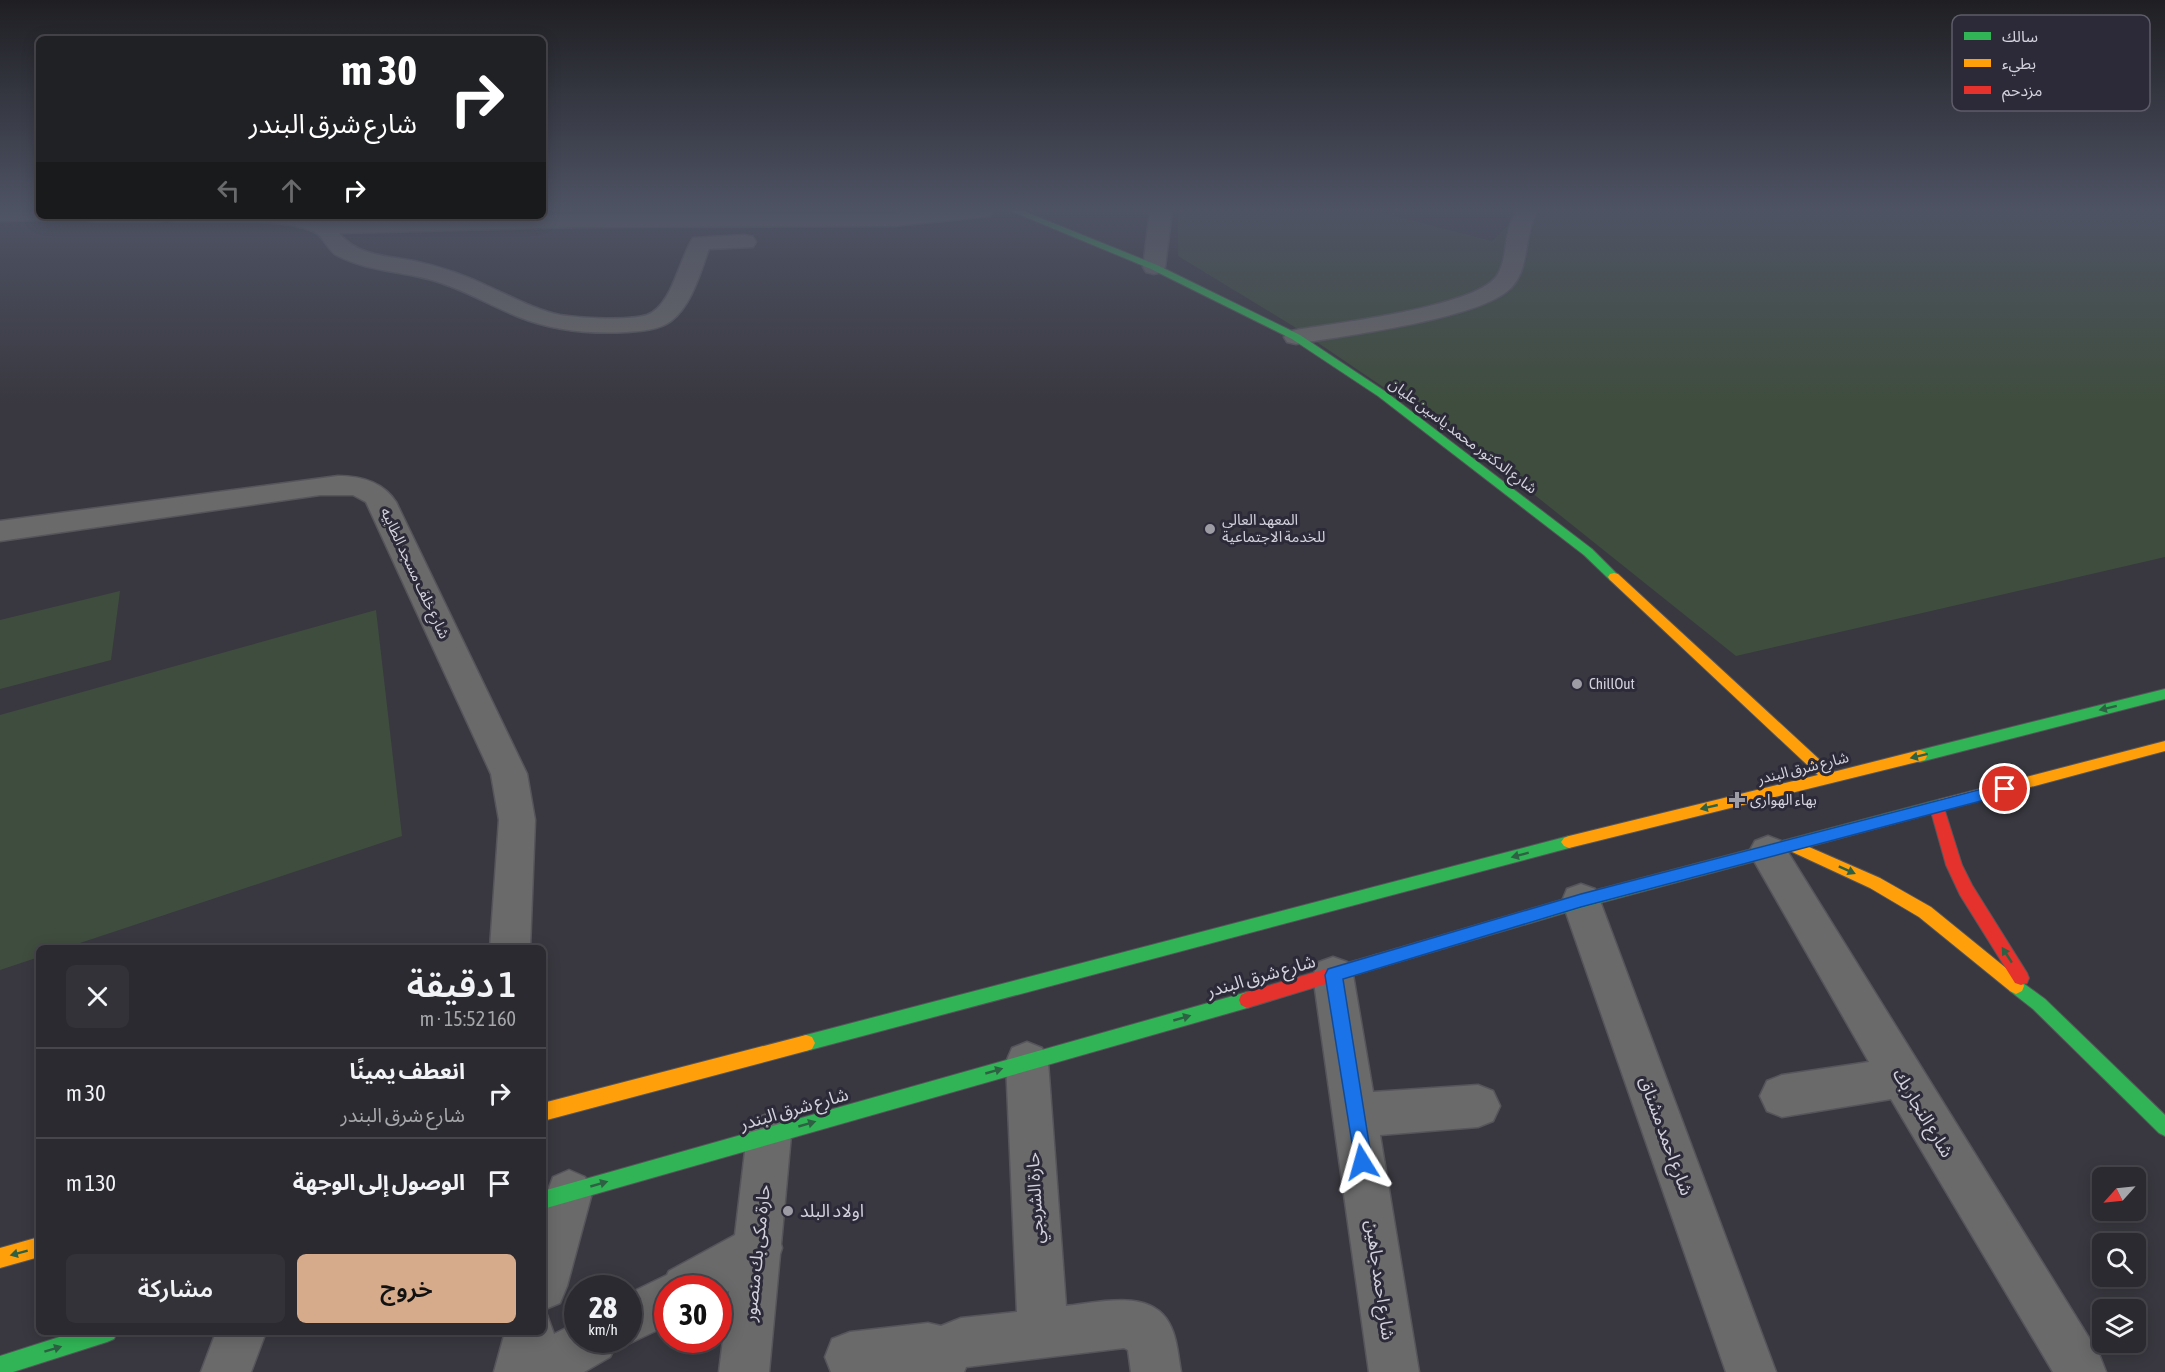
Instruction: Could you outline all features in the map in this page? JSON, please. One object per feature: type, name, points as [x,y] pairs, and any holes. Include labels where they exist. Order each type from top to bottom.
[{"type":"main road","name":"شارع الدكتور محمد ياسين عليان","points":[[1170,275],[1296,337],[1410,414],[1578,544],[1830,778]]},
{"type":"main road","name":"شارع شرق البندر","points":[[546,1111],[1649,821],[2165,694]]},
{"type":"main road","name":"شارع شرق البندر","points":[[556,1197],[1334,975],[1581,900],[1937,808],[2165,746]]},
{"type":"main road","points":[[1937,808],[1954,865],[1966,890],[2039,1004]]},
{"type":"main road","points":[[1781,849],[1875,883],[1925,912],[2039,1004],[2165,1127]]},
{"type":"main road","points":[[0,1258],[36,1248]]},
{"type":"main road","points":[[15,1365],[99,1335]]},
{"type":"street","points":[[442,275],[536,315],[562,322],[642,323],[656,321],[666,314],[687,275]]},
{"type":"street","points":[[1296,337],[1408,316],[1485,296],[1503,283],[1507,275]]},
{"type":"street","name":"شارع خلف مسجد الطابيه","points":[[0,531],[320,486],[341,484],[360,486],[374,492],[382,502],[509,774],[517,820],[510,945]]},
{"type":"street","name":"شارع النجار بك","points":[[1781,849],[1901,1077],[2081,1372]]},
{"type":"street","name":"شارع احمد مشناق","points":[[1581,900],[1751,1372]]},
{"type":"street","name":"شارع احمد جاهين","points":[[1334,975],[1394,1372]]},
{"type":"street","name":"حارة الشربجي","points":[[1027,1062],[1043,1334]]},
{"type":"street","points":[[1782,1096],[1901,1077]]},
{"type":"street","points":[[1356,1115],[1478,1106]]},
{"type":"street","name":"حارة مكى بك منصور","points":[[744,1372],[759,1248],[769,1135]]},
{"type":"street","points":[[546,1265],[556,1197]]},
{"type":"street","points":[[710,1275],[759,1248]]},
{"type":"street","points":[[941,1364],[951,1347],[961,1343],[1124,1324],[1139,1326],[1151,1338],[1156,1372]]},
{"type":"street","points":[[226,1372],[240,1335]]},
{"type":"street","points":[[519,1372],[529,1335]]},
{"type":"street","points":[[850,1357],[928,1348],[936,1349],[941,1364]]},
{"type":"street","points":[[534,1372],[569,1353]]},
{"type":"green space","points":[[1209,275],[2165,275],[2165,557],[1736,656],[1491,460],[1293,326]]},
{"type":"green space","points":[[120,591],[111,660],[0,689],[0,620]]},
{"type":"green space","points":[[376,610],[402,836],[74,945],[36,945],[36,958],[0,970],[0,715]]},
{"type":"traffic: fast","points":[[1170,275],[1296,337],[1382,394],[1588,552],[1614,577]]},
{"type":"traffic: fast","points":[[1920,756],[2165,694]]},
{"type":"traffic: fast","points":[[1378,961],[1581,901],[1941,805]]},
{"type":"traffic: fast","points":[[806,1043],[1569,842]]},
{"type":"traffic: fast","points":[[2016,986],[2039,1004],[2165,1127]]},
{"type":"traffic: fast","points":[[546,1199],[1247,1000]]},
{"type":"traffic: fast","points":[[0,1366],[98,1335]]},
{"type":"traffic: slow","points":[[1614,577],[1830,778]]},
{"type":"traffic: slow","points":[[1941,805],[2165,746]]},
{"type":"traffic: slow","points":[[1569,842],[1920,756]]},
{"type":"traffic: slow","points":[[1793,846],[1875,883],[1925,912],[2016,986]]},
{"type":"traffic: slow","points":[[546,1111],[806,1043]]},
{"type":"traffic: slow","points":[[0,1258],[36,1248]]},
{"type":"traffic: jam","points":[[1937,808],[1954,865],[1966,890],[2021,978]]},
{"type":"traffic: jam","points":[[1247,1000],[1378,961]]},
{"type":"place","name":"المعهد العالى للخدمة الاجتماعية","points":[[1210,529]]},
{"type":"place","name":"ChillOut","points":[[1577,684]]},
{"type":"place","name":"بهاء الهوارى","points":[[1737,800]]},
{"type":"place","name":"اولاد البلد","points":[[788,1211]]},
{"type":"route","points":[[1362,1162],[1334,975],[1581,900],[2005,789]]}]
